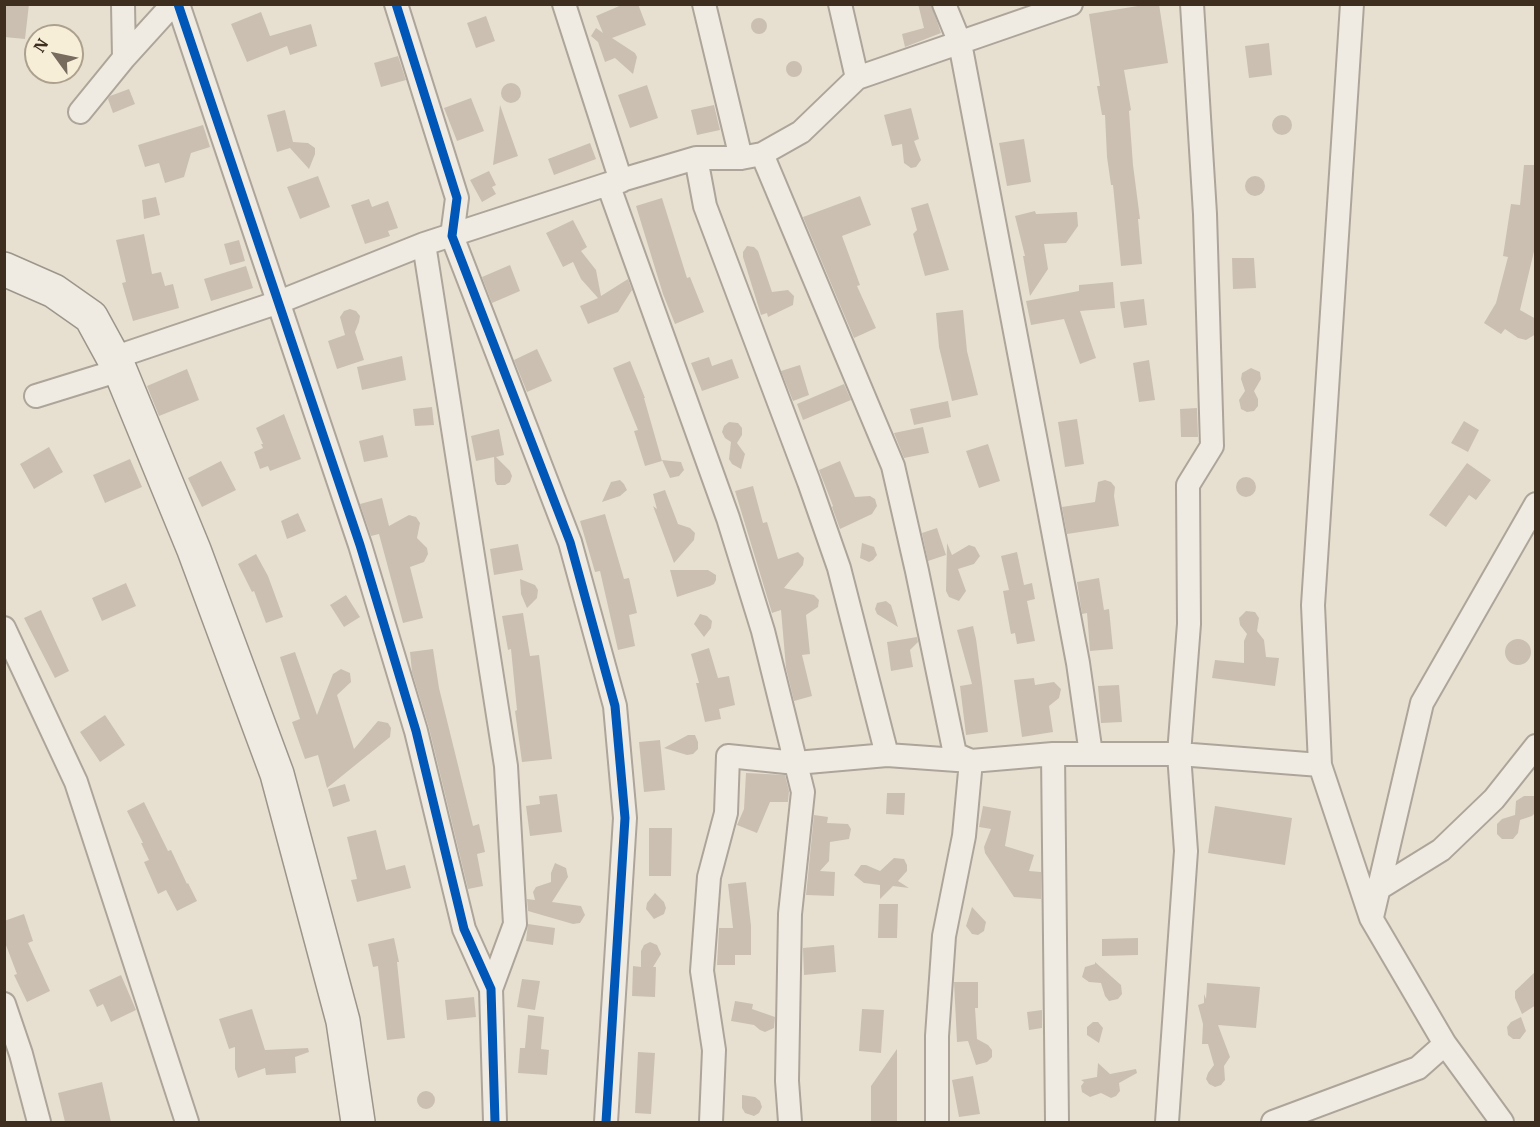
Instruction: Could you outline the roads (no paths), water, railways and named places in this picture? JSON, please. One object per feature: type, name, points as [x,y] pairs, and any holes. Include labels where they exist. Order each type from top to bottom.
[{"type":"street","points":[[123,4],[124,58]]},
{"type":"street","points":[[80,112],[124,58],[173,4]]},
{"type":"street","points":[[178,4],[360,545],[416,731],[464,929],[491,989]]},
{"type":"street","points":[[396,4],[457,198],[452,236],[570,542],[615,706],[625,818],[606,1122]]},
{"type":"street","points":[[564,4],[614,182],[728,518],[763,630],[802,792],[790,914],[787,1081],[790,1122]]},
{"type":"street","points":[[704,4],[752,156],[893,466],[955,754],[971,761]]},
{"type":"street","points":[[840,4],[857,78]]},
{"type":"street","points":[[944,4],[960,43],[1050,511],[1091,754]]},
{"type":"street","points":[[1167,1122],[1186,851],[1179,754],[1189,624],[1188,486],[1212,446],[1205,214],[1192,4]]},
{"type":"street","points":[[1352,4],[1313,605],[1320,765],[1371,918],[1445,1044],[1502,1122]]},
{"type":"street","points":[[36,396],[423,244],[696,158],[752,156],[801,132],[857,78],[1063,6]]},
{"type":"street","points":[[696,158],[705,206],[839,568],[887,755]]},
{"type":"street","points":[[423,244],[506,766],[514,924],[491,989],[495,1122]]},
{"type":"street","points":[[4,269],[54,291],[91,317],[116,364],[194,550],[277,774],[343,1021],[358,1122]]},
{"type":"street","points":[[4,285],[54,291]]},
{"type":"street","points":[[1371,918],[1422,703],[1536,504]]},
{"type":"street","points":[[4,628],[76,782],[187,1122]]},
{"type":"street","points":[[1378,889],[1442,850],[1494,799],[1536,746]]},
{"type":"street","points":[[711,1122],[714,1050],[702,971],[709,877],[726,813],[728,756],[796,763],[887,755],[971,761],[1053,754],[1179,754],[1320,765]]},
{"type":"street","points":[[1053,754],[1057,1122]]},
{"type":"street","points":[[937,1122],[937,1036],[944,936],[964,836],[971,761]]},
{"type":"street","points":[[4,1004],[21,1054],[39,1122]]},
{"type":"street","points":[[1273,1122],[1418,1068],[1445,1044]]}]
